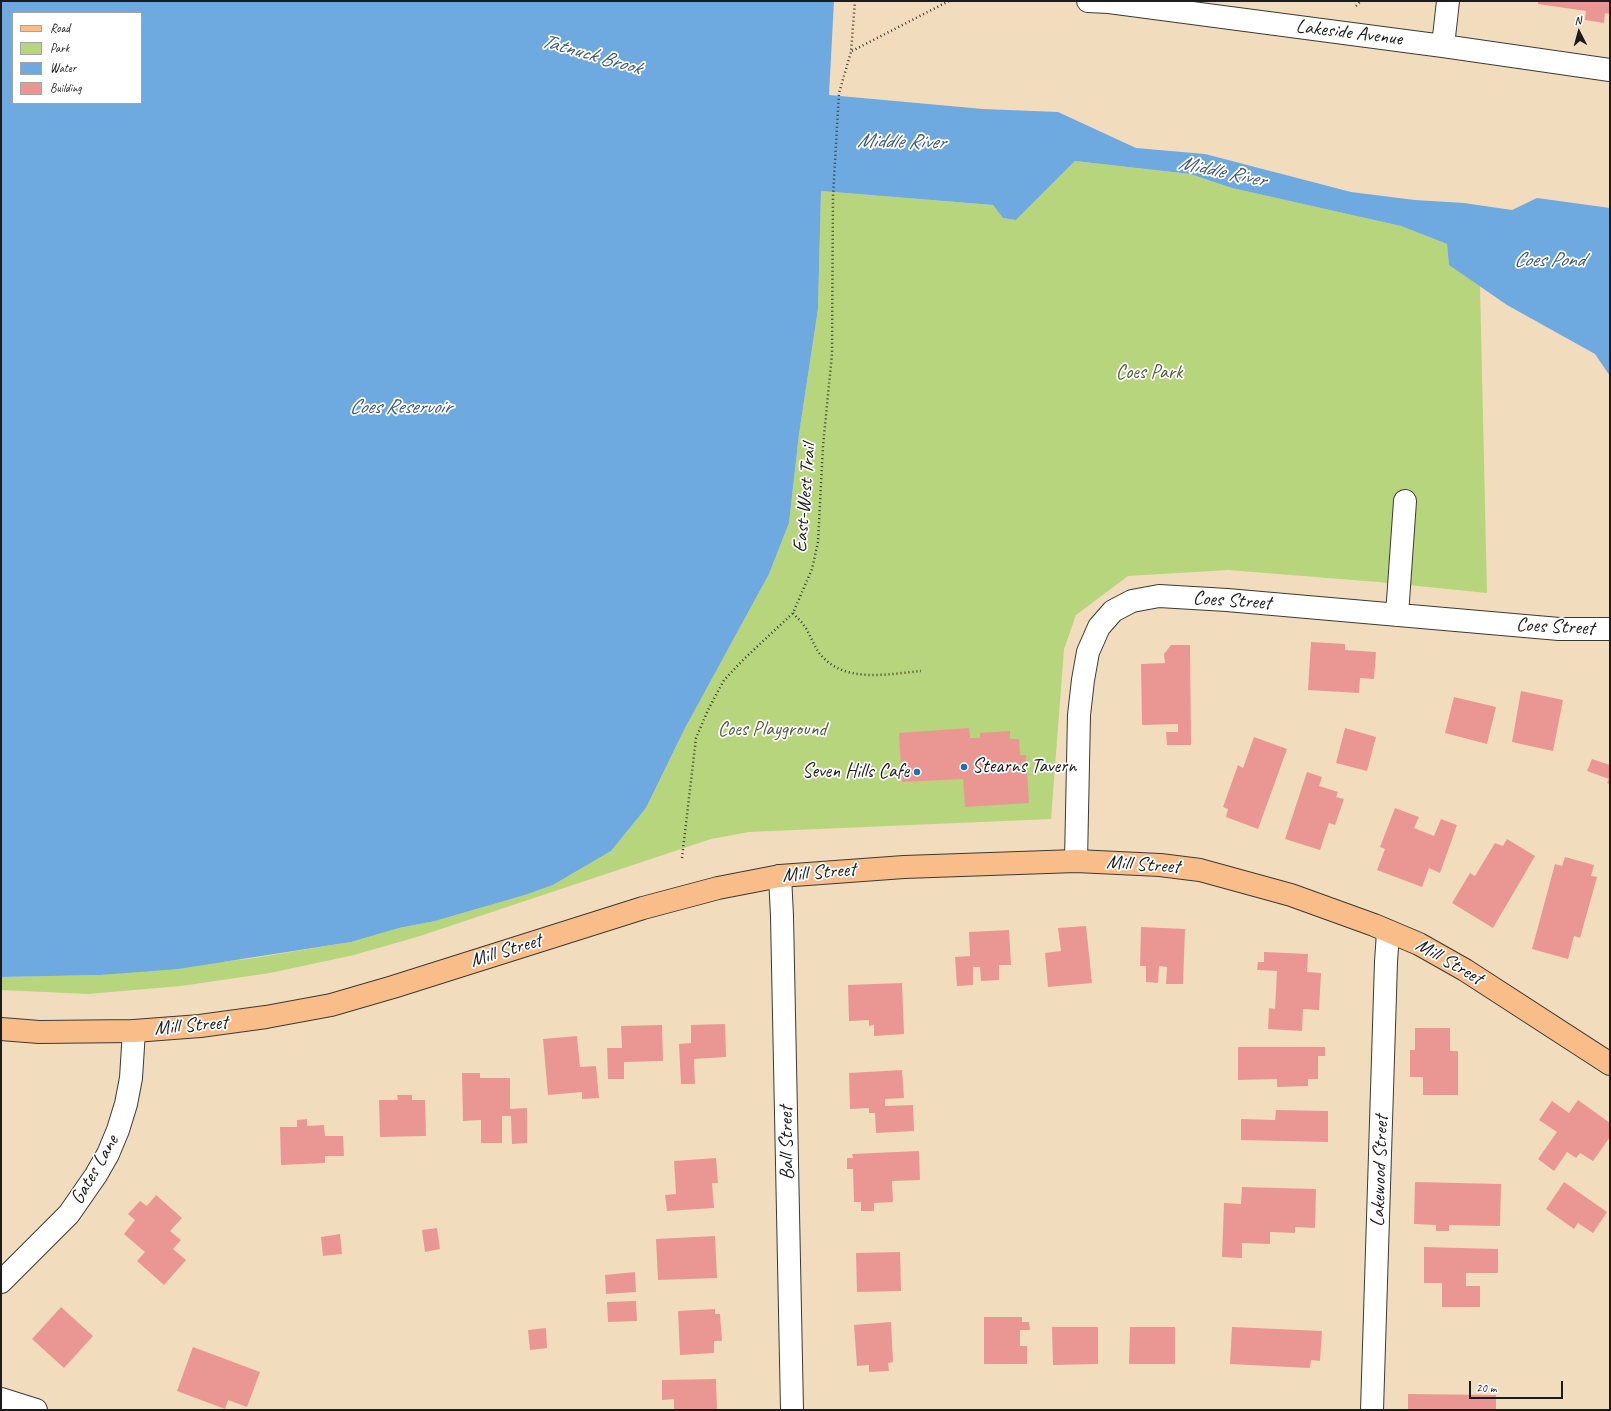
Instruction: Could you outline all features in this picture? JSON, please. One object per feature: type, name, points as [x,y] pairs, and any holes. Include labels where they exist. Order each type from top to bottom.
[{"type":"main road","name":"Mill Street","points":[[1,1029],[39,1032],[134,1031],[200,1026],[266,1018],[330,1005],[394,987],[643,908],[718,888],[780,876],[904,867],[1076,861],[1160,865],[1200,870],[1291,895],[1419,944],[1465,970],[1610,1064]]},
{"type":"street","name":"Lakeside Avenue","points":[[1088,1],[1109,2],[1443,46],[1610,70]]},
{"type":"street","points":[[1443,46],[1448,1]]},
{"type":"street","points":[[1397,615],[1405,501]]},
{"type":"street","name":"Coes Street","points":[[1076,861],[1079,715],[1088,652],[1099,627],[1113,611],[1132,601],[1160,596],[1228,600],[1559,629],[1610,629]]},
{"type":"street","name":"Ball Street","points":[[780,876],[792,1410]]},
{"type":"street","name":"Lakewood Street","points":[[1372,1410],[1388,932]]},
{"type":"street","name":"Gates Lane","points":[[1,1282],[69,1214],[96,1175],[108,1154],[118,1130],[126,1104],[131,1078],[134,1031]]},
{"type":"street","points":[[1,1399],[36,1410]]},
{"type":"path","points":[[851,52],[855,1]]},
{"type":"path","points":[[851,52],[949,1]]},
{"type":"path","points":[[1354,8],[1361,1]]},
{"type":"path","name":"East-West Trail","points":[[682,858],[696,738],[708,710],[724,680],[793,613],[812,569],[818,542],[823,446],[832,354],[833,196],[839,93],[851,52]]},
{"type":"path","points":[[793,613],[804,624],[811,641],[821,655],[839,668],[851,673],[869,675],[921,672]]},
{"type":"green space","name":"Coes Park","points":[[1075,161],[1190,174],[1232,188],[1401,226],[1447,244],[1449,265],[1480,286],[1487,593],[1378,582],[1228,570],[1128,576],[1076,615],[1064,649],[1051,819],[749,832],[711,839],[420,936],[354,955],[270,973],[181,986],[88,994],[1,990],[1,977],[100,975],[248,959],[351,942],[399,928],[435,921],[525,895],[553,885],[611,851],[646,808],[684,730],[769,574],[789,523],[799,434],[818,309],[821,191],[993,205],[1003,218],[1016,220]]},
{"type":"water","name":"Coes Reservoir","points":[[1,1],[834,1],[829,95],[983,109],[1058,112],[1136,148],[1205,154],[1351,192],[1415,200],[1464,203],[1512,210],[1537,198],[1610,208],[1610,376],[1595,354],[1507,305],[1449,265],[1447,244],[1401,226],[1232,188],[1190,174],[1075,161],[1016,220],[1003,218],[993,205],[821,191],[818,309],[799,434],[789,523],[769,574],[684,730],[646,808],[611,851],[553,885],[525,895],[435,921],[399,928],[351,942],[178,969],[100,975],[1,977]]},
{"type":"building","points":[[1538,1],[1610,1],[1610,14],[1605,13],[1604,23],[1585,20],[1586,11],[1538,4]]},
{"type":"building","points":[[1311,642],[1345,644],[1345,650],[1376,652],[1374,679],[1360,678],[1359,693],[1308,690]]},
{"type":"building","points":[[1171,645],[1190,645],[1191,745],[1167,745],[1166,732],[1178,732],[1178,724],[1142,725],[1141,664],[1165,663],[1164,654]]},
{"type":"building","points":[[1521,691],[1563,700],[1553,751],[1512,742]]},
{"type":"building","points":[[1454,697],[1496,707],[1487,744],[1445,733]]},
{"type":"building","name":"Stearns Tavern","points":[[969,728],[970,738],[980,738],[980,733],[1010,731],[1010,739],[1019,739],[1020,755],[1026,755],[1029,803],[965,807],[963,779],[902,782],[899,733]]},
{"type":"building","points":[[1345,728],[1376,737],[1367,771],[1336,763]]},
{"type":"building","points":[[1254,737],[1287,749],[1258,829],[1226,817],[1228,809],[1223,807],[1238,765],[1243,768]]},
{"type":"building","points":[[1592,759],[1610,765],[1610,785],[1607,783],[1609,779],[1587,771]]},
{"type":"building","points":[[1307,772],[1322,777],[1319,786],[1338,792],[1336,797],[1344,799],[1335,825],[1329,823],[1320,850],[1285,839]]},
{"type":"building","points":[[1395,808],[1419,817],[1414,828],[1434,836],[1441,819],[1457,825],[1440,873],[1429,868],[1422,887],[1377,870],[1385,849],[1380,847]]},
{"type":"building","points":[[1507,839],[1535,856],[1493,928],[1452,903],[1470,873],[1475,876],[1495,843],[1503,846]]},
{"type":"building","points":[[1565,857],[1594,865],[1591,876],[1597,877],[1580,938],[1574,936],[1568,959],[1532,949],[1555,864],[1562,866]]},
{"type":"building","points":[[1086,926],[1092,983],[1048,987],[1045,953],[1061,951],[1058,928]]},
{"type":"building","points":[[1141,927],[1185,929],[1183,984],[1166,984],[1167,967],[1159,966],[1158,983],[1146,982],[1146,966],[1140,966]]},
{"type":"building","points":[[1009,930],[1011,965],[999,965],[999,980],[981,981],[980,967],[973,967],[973,985],[957,986],[955,957],[970,956],[969,932]]},
{"type":"building","points":[[1264,952],[1308,954],[1307,972],[1321,973],[1319,1010],[1303,1009],[1302,1031],[1268,1029],[1269,1008],[1275,1009],[1277,971],[1257,970],[1258,962],[1264,962]]},
{"type":"building","points":[[902,983],[904,1034],[874,1036],[874,1025],[869,1026],[869,1020],[849,1021],[848,985]]},
{"type":"building","points":[[725,1024],[726,1057],[694,1059],[695,1084],[681,1084],[679,1044],[691,1043],[691,1025]]},
{"type":"building","points":[[662,1025],[663,1061],[624,1062],[624,1079],[608,1079],[607,1048],[622,1048],[621,1026]]},
{"type":"building","points":[[1415,1028],[1450,1028],[1450,1051],[1458,1051],[1458,1095],[1423,1095],[1423,1077],[1410,1077],[1410,1050],[1415,1050]]},
{"type":"building","points":[[577,1036],[580,1067],[596,1066],[599,1098],[582,1099],[582,1092],[548,1095],[543,1039]]},
{"type":"building","points":[[1238,1047],[1325,1047],[1325,1056],[1318,1056],[1318,1079],[1308,1079],[1308,1086],[1277,1087],[1277,1079],[1238,1080]]},
{"type":"building","points":[[902,1070],[904,1098],[885,1099],[885,1106],[913,1105],[914,1131],[876,1133],[875,1113],[869,1113],[869,1108],[850,1109],[849,1073]]},
{"type":"building","points":[[462,1073],[480,1073],[480,1078],[510,1078],[510,1109],[527,1108],[527,1143],[512,1144],[511,1116],[502,1116],[502,1143],[481,1143],[481,1120],[463,1121]]},
{"type":"building","points":[[397,1095],[412,1095],[412,1100],[425,1100],[426,1136],[380,1137],[379,1100],[398,1100]]},
{"type":"building","points":[[1578,1100],[1610,1123],[1610,1137],[1593,1161],[1580,1153],[1576,1158],[1567,1152],[1554,1171],[1538,1159],[1557,1132],[1539,1120],[1552,1101],[1569,1113]]},
{"type":"building","points":[[1276,1110],[1328,1111],[1328,1142],[1241,1140],[1241,1119],[1275,1120]]},
{"type":"building","points":[[307,1119],[307,1126],[324,1125],[325,1136],[343,1136],[344,1156],[325,1156],[325,1163],[281,1165],[280,1127],[297,1127],[297,1120]]},
{"type":"building","points":[[919,1151],[920,1180],[892,1181],[893,1202],[874,1203],[874,1211],[861,1211],[861,1202],[854,1202],[853,1169],[847,1169],[847,1158],[853,1158],[852,1154]]},
{"type":"building","points":[[716,1158],[718,1183],[712,1183],[714,1208],[667,1211],[665,1195],[676,1194],[674,1161]]},
{"type":"building","points":[[1415,1182],[1501,1184],[1500,1226],[1449,1225],[1449,1231],[1436,1231],[1436,1225],[1414,1224]]},
{"type":"building","points":[[1564,1182],[1607,1212],[1593,1233],[1578,1223],[1574,1229],[1546,1209]]},
{"type":"building","points":[[1242,1187],[1316,1189],[1315,1228],[1295,1227],[1295,1233],[1270,1232],[1270,1244],[1242,1243],[1242,1258],[1222,1257],[1224,1203],[1241,1204]]},
{"type":"building","points":[[156,1195],[182,1218],[170,1231],[181,1240],[173,1249],[186,1260],[164,1285],[137,1261],[145,1252],[124,1234],[135,1220],[128,1214],[140,1201],[147,1206]]},
{"type":"building","points":[[437,1228],[440,1249],[425,1252],[422,1230]]},
{"type":"building","points":[[340,1234],[342,1254],[323,1256],[321,1237]]},
{"type":"building","points":[[715,1236],[717,1278],[658,1280],[656,1239]]},
{"type":"building","points":[[1424,1247],[1498,1249],[1498,1273],[1466,1273],[1466,1286],[1480,1286],[1480,1307],[1442,1307],[1442,1283],[1424,1283]]},
{"type":"building","points":[[900,1252],[901,1291],[857,1292],[856,1253]]},
{"type":"building","points":[[635,1272],[636,1292],[606,1294],[605,1275]]},
{"type":"building","points":[[636,1301],[637,1321],[608,1322],[607,1302]]},
{"type":"building","points":[[61,1307],[93,1336],[64,1368],[32,1339]]},
{"type":"building","points":[[715,1309],[715,1314],[720,1314],[722,1341],[714,1341],[714,1353],[680,1355],[678,1311]]},
{"type":"building","points":[[984,1317],[1022,1317],[1022,1322],[1029,1322],[1030,1330],[1020,1330],[1020,1346],[1027,1346],[1027,1364],[984,1364]]},
{"type":"building","points":[[891,1322],[893,1362],[888,1363],[889,1371],[869,1372],[869,1365],[857,1366],[854,1325]]},
{"type":"building","points":[[1052,1327],[1098,1327],[1098,1364],[1053,1365]]},
{"type":"building","points":[[1130,1327],[1175,1327],[1175,1364],[1129,1364]]},
{"type":"building","points":[[1232,1327],[1322,1331],[1320,1361],[1311,1360],[1310,1368],[1230,1364]]},
{"type":"building","points":[[546,1328],[547,1348],[530,1350],[528,1330]]},
{"type":"building","points":[[193,1347],[260,1372],[247,1407],[228,1400],[225,1409],[177,1391]]},
{"type":"building","points":[[716,1379],[717,1410],[674,1410],[674,1399],[662,1400],[662,1380]]},
{"type":"building","points":[[1408,1394],[1496,1395],[1496,1410],[1408,1410]]},
{"type":"place","name":"Stearns Tavern","points":[[964,767]]},
{"type":"place","name":"Seven Hills Cafe","points":[[917,772]]},
{"type":"water label","name":"Tatnuck Brook","points":[[591,55]]},
{"type":"water label","name":"Middle River","points":[[901,142]]},
{"type":"water label","name":"Middle River","points":[[1222,172]]},
{"type":"water label","name":"Coes Pond","points":[[1549,260]]},
{"type":"park label","name":"Coes Playground","points":[[772,730]]}]
